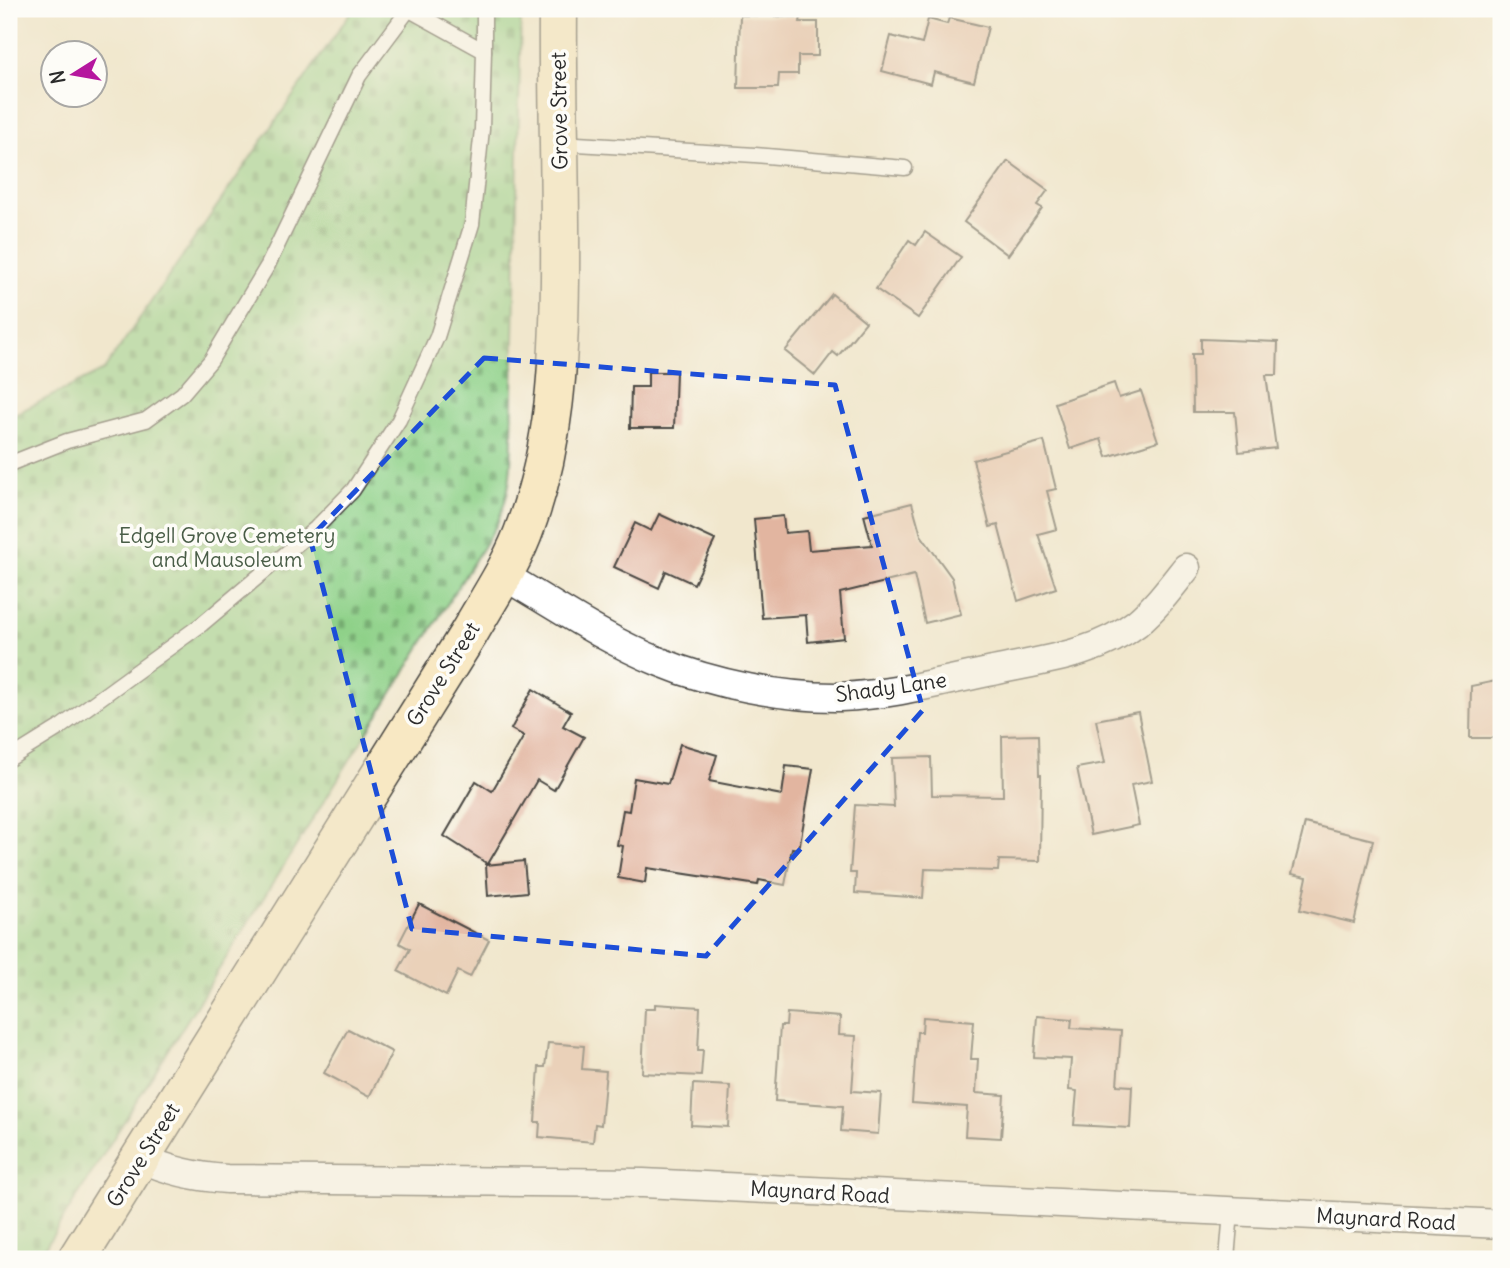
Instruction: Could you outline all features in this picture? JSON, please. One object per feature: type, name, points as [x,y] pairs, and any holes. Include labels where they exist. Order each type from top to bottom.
[{"type":"street","name":"Grove Street","points":[[77,1259],[503,575],[526,528],[549,443],[555,399],[560,314],[558,9]]},
{"type":"street","name":"Shady Lane","points":[[503,575],[623,644],[661,662],[747,687],[793,694],[841,696],[889,692],[1077,653],[1110,640],[1136,623],[1161,600],[1186,568]]},
{"type":"street","name":"Maynard Road","points":[[141,1158],[166,1170],[199,1177],[227,1179],[643,1182],[1501,1224]]},
{"type":"lane","points":[[9,464],[67,441],[146,420],[182,394],[211,360],[268,265],[359,76],[408,9],[484,51]]},
{"type":"lane","points":[[9,759],[60,728],[202,624],[316,528],[353,490],[399,420],[432,349],[472,224],[482,129],[484,9]]},
{"type":"lane","points":[[559,142],[755,155],[905,169]]},
{"type":"lane","points":[[1227,1259],[1231,1212]]},
{"type":"highlighted area","points":[[484,358],[835,385],[923,710],[706,956],[412,929],[310,538]]},
{"type":"green space","name":"Edgell Grove Cemetery and Mausoleum","points":[[353,9],[521,9],[512,449],[505,503],[496,526],[38,1259],[9,1259],[9,417],[104,370]]},
{"type":"building","points":[[740,15],[801,17],[800,22],[818,22],[818,56],[798,56],[798,74],[779,74],[778,88],[738,88]]},
{"type":"building","points":[[949,18],[988,27],[974,82],[934,72],[931,84],[882,71],[891,36],[922,44],[928,19],[947,24]]},
{"type":"building","points":[[1008,161],[1048,190],[1037,205],[1042,208],[1008,255],[964,222]]},
{"type":"building","points":[[925,232],[961,257],[918,318],[876,289],[909,240],[916,245]]},
{"type":"building","points":[[832,294],[866,322],[838,356],[833,352],[815,375],[785,351]]},
{"type":"building","points":[[1201,339],[1278,342],[1277,375],[1266,375],[1276,448],[1239,452],[1235,412],[1193,412],[1192,354],[1201,354]]},
{"type":"building","points":[[648,372],[676,372],[674,428],[630,428],[631,387],[648,387]]},
{"type":"building","points":[[1114,383],[1119,398],[1141,391],[1158,441],[1107,457],[1101,439],[1070,449],[1055,403]]},
{"type":"building","points":[[1044,441],[1056,489],[1047,491],[1057,529],[1038,534],[1056,588],[1018,601],[998,525],[990,527],[973,460]]},
{"type":"building","points":[[912,503],[921,535],[952,578],[961,614],[925,623],[914,575],[840,593],[844,638],[808,642],[806,615],[762,618],[754,519],[783,516],[785,533],[807,531],[809,550],[872,545],[864,515]]},
{"type":"building","points":[[659,514],[715,540],[694,584],[666,571],[659,588],[614,567],[635,523],[651,531]]},
{"type":"building","points":[[1501,680],[1501,738],[1470,738],[1471,686]]},
{"type":"building","points":[[533,689],[571,712],[563,726],[584,737],[554,790],[537,780],[488,864],[444,836],[476,781],[492,791],[524,736],[511,729]]},
{"type":"building","points":[[1138,712],[1152,781],[1131,785],[1139,825],[1091,835],[1077,768],[1105,763],[1096,720]]},
{"type":"building","points":[[1038,735],[1041,775],[1040,861],[999,860],[998,871],[925,869],[923,898],[855,893],[856,873],[850,873],[855,805],[894,807],[892,758],[931,757],[932,795],[1003,796],[1002,736]]},
{"type":"building","points":[[680,744],[717,755],[709,781],[782,795],[786,766],[813,769],[799,849],[792,848],[785,885],[759,880],[758,885],[647,868],[645,883],[618,878],[623,846],[617,845],[623,810],[629,811],[634,778],[668,784]]},
{"type":"building","points":[[1305,823],[1373,840],[1354,923],[1300,910],[1307,877],[1292,874]]},
{"type":"building","points":[[524,861],[527,892],[488,896],[486,865]]},
{"type":"building","points":[[419,904],[489,940],[470,977],[458,971],[446,996],[398,971],[410,949],[399,943]]},
{"type":"building","points":[[655,1004],[700,1007],[698,1050],[703,1050],[701,1076],[642,1073],[645,1009],[655,1009]]},
{"type":"building","points":[[787,1013],[840,1017],[839,1035],[856,1036],[852,1091],[881,1093],[878,1134],[841,1131],[843,1106],[775,1101],[780,1026],[786,1026]]},
{"type":"building","points":[[1037,1016],[1072,1019],[1071,1028],[1121,1031],[1117,1085],[1132,1086],[1130,1128],[1074,1125],[1077,1091],[1069,1090],[1071,1059],[1034,1057]]},
{"type":"building","points":[[923,1017],[974,1021],[971,1059],[978,1059],[976,1093],[1004,1095],[1001,1138],[965,1136],[967,1107],[912,1103],[917,1032],[922,1032]]},
{"type":"building","points":[[348,1029],[392,1052],[369,1097],[324,1073]]},
{"type":"building","points":[[548,1043],[584,1046],[582,1069],[606,1071],[601,1125],[595,1124],[593,1142],[539,1137],[540,1122],[535,1122],[539,1067],[545,1067]]},
{"type":"building","points":[[693,1084],[730,1086],[728,1127],[691,1125]]}]
